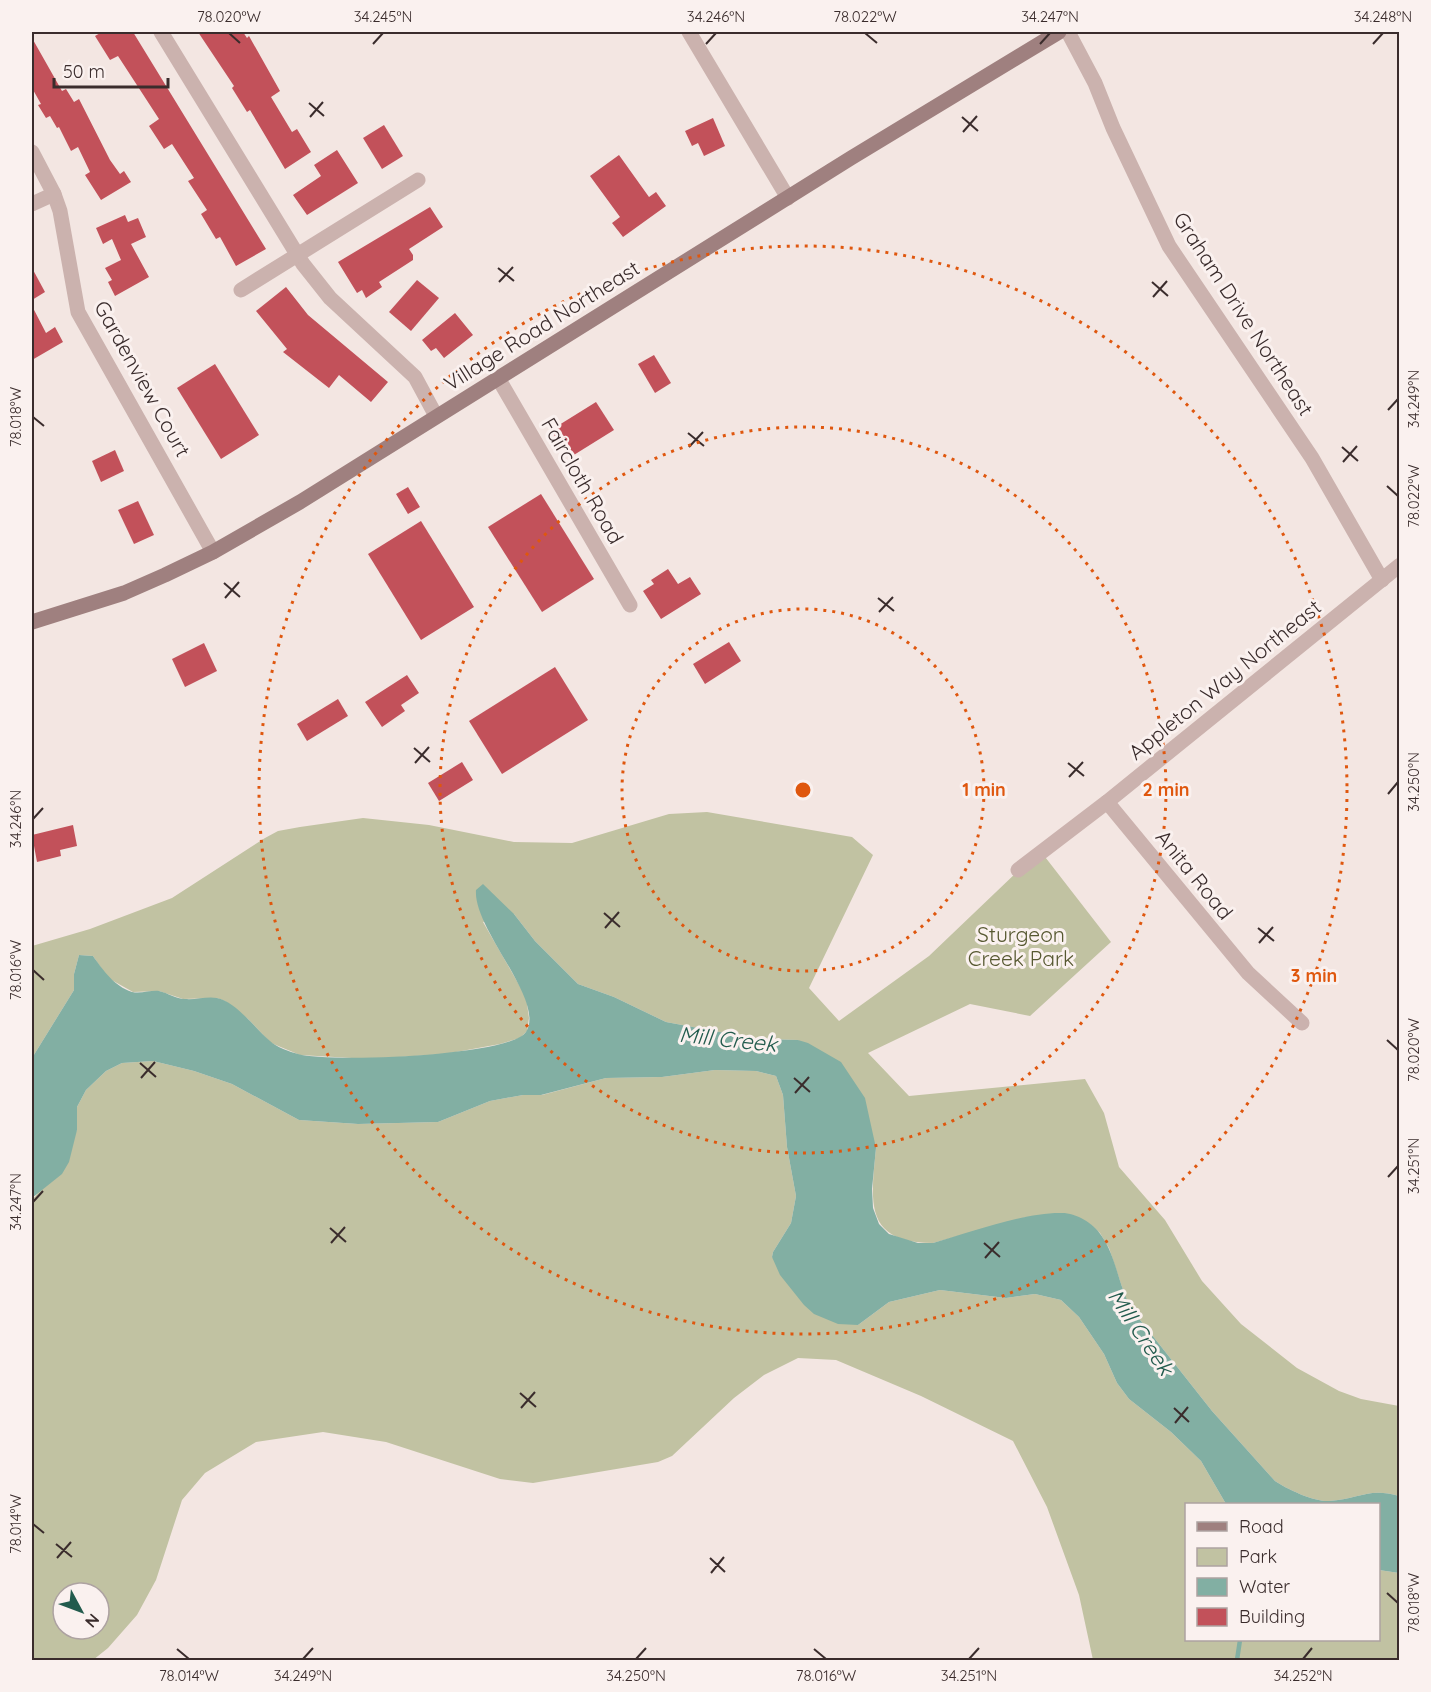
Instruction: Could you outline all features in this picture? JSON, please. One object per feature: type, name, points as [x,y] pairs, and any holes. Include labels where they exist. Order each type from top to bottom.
[{"type":"main road","name":"Village Road Northeast","points":[[32,622],[124,593],[213,552],[300,502],[1059,32]]},
{"type":"street","points":[[161,32],[298,256],[330,298],[416,377],[436,416]]},
{"type":"street","points":[[688,32],[788,198]]},
{"type":"street","name":"Graham Drive Northeast","points":[[1068,32],[1095,84],[1113,128],[1169,246],[1312,458],[1382,580]]},
{"type":"street","name":"Gardenview Court","points":[[32,152],[54,194],[60,211],[78,312],[213,552]]},
{"type":"street","points":[[241,290],[418,180]]},
{"type":"street","points":[[32,204],[54,194]]},
{"type":"street","name":"Faircloth Road","points":[[498,378],[630,604]]},
{"type":"street","name":"Appleton Way Northeast","points":[[1018,870],[1107,802],[1400,565]]},
{"type":"street","name":"Anita Road","points":[[1107,802],[1248,973],[1302,1023]]},
{"type":"green space","name":"Sturgeon Creek Park","points":[[707,812],[852,837],[873,855],[809,988],[839,1021],[929,956],[1018,871],[1042,853],[1111,942],[1030,1016],[970,1004],[868,1053],[909,1096],[1085,1079],[1104,1113],[1119,1167],[1165,1220],[1202,1281],[1241,1324],[1297,1368],[1339,1391],[1361,1399],[1399,1406],[1399,1496],[1371,1493],[1323,1501],[1286,1488],[1275,1481],[1212,1411],[1133,1311],[1126,1299],[1109,1248],[1100,1233],[1090,1224],[1027,1217],[933,1243],[910,1241],[894,1236],[883,1227],[876,1215],[873,1201],[876,1148],[798,1040],[757,1039],[666,1022],[614,997],[578,984],[535,941],[514,914],[483,922],[526,997],[529,1018],[527,1031],[520,1038],[500,1044],[445,1054],[369,1059],[300,1055],[271,1043],[248,1019],[225,1001],[217,998],[183,999],[159,991],[133,992],[108,978],[93,956],[79,955],[74,974],[74,990],[32,1058],[32,946],[90,929],[172,898],[278,831],[363,818],[429,825],[514,842],[572,843],[669,814]]},
{"type":"green space","points":[[153,1061],[194,1071],[232,1084],[299,1120],[358,1124],[438,1122],[490,1101],[523,1095],[542,1095],[606,1078],[662,1077],[715,1070],[756,1071],[776,1076],[783,1095],[787,1147],[796,1196],[791,1223],[772,1257],[858,1325],[889,1302],[940,1290],[1006,1298],[1035,1294],[1061,1300],[1079,1317],[1104,1354],[1117,1383],[1129,1399],[1171,1432],[1201,1461],[1225,1503],[1185,1503],[1185,1641],[1380,1641],[1380,1570],[1399,1573],[1399,1660],[1093,1660],[1079,1595],[1047,1507],[1013,1441],[921,1396],[836,1360],[798,1358],[764,1375],[734,1398],[672,1456],[658,1462],[533,1483],[500,1479],[386,1442],[323,1432],[256,1442],[205,1473],[182,1500],[156,1580],[137,1615],[108,1648],[93,1660],[32,1660],[32,1198],[35,1197],[77,1130],[77,1107],[86,1090],[106,1071],[122,1063]]},
{"type":"water","name":"Mill Creek","points":[[483,884],[514,914],[535,941],[578,984],[614,997],[666,1022],[757,1039],[798,1040],[808,1043],[841,1062],[865,1098],[876,1148],[872,1189],[873,1208],[879,1224],[889,1234],[918,1243],[933,1243],[1014,1219],[1062,1213],[1078,1217],[1089,1223],[1098,1231],[1106,1244],[1133,1311],[1212,1411],[1275,1481],[1286,1488],[1323,1501],[1371,1493],[1399,1496],[1399,1573],[1380,1570],[1380,1503],[1225,1503],[1201,1461],[1171,1432],[1129,1399],[1117,1383],[1104,1354],[1079,1317],[1061,1300],[1035,1294],[1006,1298],[940,1290],[889,1302],[858,1325],[838,1324],[814,1314],[780,1275],[772,1257],[791,1223],[796,1196],[787,1147],[783,1095],[776,1076],[756,1071],[715,1070],[662,1077],[606,1078],[541,1095],[523,1095],[490,1101],[438,1122],[358,1124],[299,1120],[232,1084],[194,1071],[153,1061],[122,1063],[106,1071],[86,1090],[77,1107],[77,1130],[69,1162],[62,1174],[32,1198],[32,1058],[74,990],[74,974],[79,955],[93,956],[114,982],[132,992],[159,991],[182,999],[217,998],[224,1000],[273,1043],[298,1054],[316,1057],[380,1057],[455,1052],[488,1047],[513,1040],[526,1032],[529,1019],[526,1002],[518,984],[485,924],[478,906],[476,890]]},
{"type":"building","points":[[102,32],[133,32],[266,249],[236,266],[220,237],[216,239],[201,214],[207,210],[188,181],[194,178],[172,144],[164,149],[149,126],[159,119],[118,56],[110,60],[95,36]]},
{"type":"building","points":[[198,32],[243,32],[247,38],[249,36],[280,91],[271,97],[292,132],[297,129],[311,152],[285,169],[250,110],[247,112],[232,88],[234,86]]},
{"type":"building","points":[[32,38],[62,91],[66,89],[74,102],[79,99],[110,160],[120,174],[124,171],[131,182],[101,200],[85,175],[90,172],[78,147],[71,151],[59,127],[57,128],[50,116],[46,118],[38,105],[41,104],[32,88]]},
{"type":"building","points":[[713,118],[725,146],[704,156],[698,143],[692,146],[685,131]]},
{"type":"building","points":[[384,125],[403,156],[382,169],[363,138]]},
{"type":"building","points":[[337,150],[358,183],[307,215],[293,195],[321,176],[314,165]]},
{"type":"building","points":[[619,155],[649,197],[656,192],[666,206],[623,237],[612,223],[620,217],[590,176]]},
{"type":"building","points":[[430,207],[443,227],[409,249],[413,260],[379,282],[382,287],[366,298],[362,290],[357,293],[338,262]]},
{"type":"building","points":[[125,215],[128,222],[138,218],[146,237],[131,244],[149,277],[115,296],[108,282],[112,280],[105,268],[121,260],[112,239],[103,244],[96,228]]},
{"type":"building","points":[[32,268],[45,292],[32,300]]},
{"type":"building","points":[[417,280],[439,298],[411,331],[389,312]]},
{"type":"building","points":[[286,287],[308,315],[388,382],[371,402],[339,375],[329,388],[283,352],[287,349],[256,311]]},
{"type":"building","points":[[32,306],[46,333],[55,327],[63,342],[32,360]]},
{"type":"building","points":[[455,313],[473,335],[444,358],[436,348],[431,351],[422,340]]},
{"type":"building","points":[[654,355],[671,383],[655,393],[638,364]]},
{"type":"building","points":[[215,364],[259,435],[221,459],[177,388]]},
{"type":"building","points":[[596,402],[614,430],[569,458],[551,430]]},
{"type":"building","points":[[115,450],[124,471],[101,482],[92,461]]},
{"type":"building","points":[[408,487],[420,507],[408,514],[396,494]]},
{"type":"building","points":[[541,494],[594,579],[542,612],[488,527]]},
{"type":"building","points":[[138,501],[154,535],[134,544],[118,510]]},
{"type":"building","points":[[421,521],[474,607],[421,640],[368,554]]},
{"type":"building","points":[[668,569],[678,584],[690,577],[701,594],[661,619],[643,591],[654,584],[651,580]]},
{"type":"building","points":[[729,642],[741,661],[705,684],[693,664]]},
{"type":"building","points":[[204,643],[217,671],[185,687],[172,659]]},
{"type":"building","points":[[555,667],[588,720],[502,774],[469,721]]},
{"type":"building","points":[[407,675],[419,693],[401,705],[405,711],[382,727],[365,702]]},
{"type":"building","points":[[338,699],[348,716],[307,741],[297,724]]},
{"type":"building","points":[[462,762],[473,780],[439,801],[428,783]]},
{"type":"building","points":[[73,825],[77,846],[60,850],[61,856],[37,862],[32,835]]},
{"type":"waterway","points":[[1237,1660],[1240,1641]]}]
